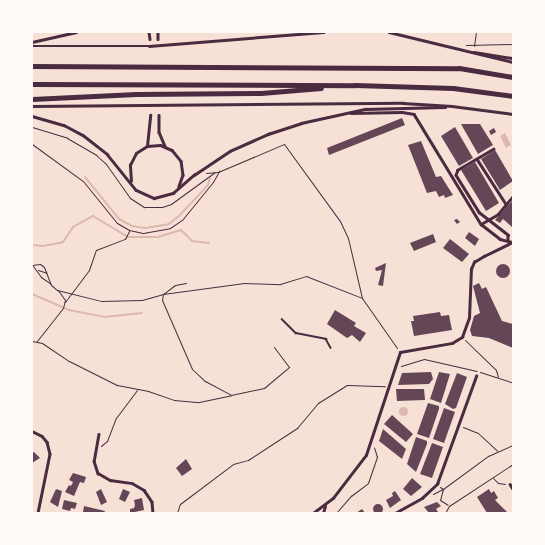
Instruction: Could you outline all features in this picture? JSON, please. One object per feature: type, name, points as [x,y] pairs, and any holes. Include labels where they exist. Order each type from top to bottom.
[{"type":"highway","points":[[32,66],[451,68],[513,77]]},
{"type":"highway","points":[[32,84],[356,85],[453,88],[513,96]]},
{"type":"highway","points":[[32,99],[261,93],[356,85]]},
{"type":"street","points":[[32,42],[76,32]]},
{"type":"street","points":[[149,32],[150,39]]},
{"type":"street","points":[[158,32],[158,39]]},
{"type":"street","points":[[32,46],[149,46],[323,32]]},
{"type":"street","points":[[389,32],[450,48],[513,62]]},
{"type":"street","points":[[450,48],[513,58]]},
{"type":"street","points":[[32,106],[368,102],[452,106],[513,114]]},
{"type":"street","points":[[32,116],[64,125],[83,135],[107,154],[141,194],[154,198],[167,196],[215,161],[268,134],[342,113],[380,108],[432,109],[452,106]]},
{"type":"street","points":[[342,113],[402,112],[414,114],[481,224],[500,239],[513,242]]},
{"type":"street","points":[[147,146],[150,115]]},
{"type":"street","points":[[159,115],[159,132],[166,146],[181,161],[183,175],[177,188]]},
{"type":"street","points":[[132,184],[130,165],[136,153],[147,146],[166,146]]},
{"type":"street","points":[[494,149],[458,170],[456,175],[488,221],[508,235],[508,240]]},
{"type":"street","points":[[477,159],[506,204]]},
{"type":"street","points":[[481,224],[488,221],[513,196]]},
{"type":"street","points":[[313,513],[325,505],[366,455],[400,352],[452,343],[462,337],[469,318],[471,269],[474,262],[513,242]]},
{"type":"street","points":[[395,513],[430,491],[436,484],[476,376]]},
{"type":"street","points":[[32,431],[47,442],[50,454],[38,513]]},
{"type":"street","points":[[99,434],[94,461],[98,473],[110,480],[132,483],[144,490],[152,502],[154,512]]},
{"type":"street","points":[[510,484],[513,489]]},
{"type":"street","points":[[324,513],[325,505]]},
{"type":"lane","points":[[282,319],[296,333],[326,339],[331,348]]},
{"type":"path","points":[[474,46],[476,32]]},
{"type":"path","points":[[461,45],[474,46],[513,44]]},
{"type":"path","points":[[32,144],[83,181],[107,213],[129,230],[158,232],[182,220],[214,182],[219,171]]},
{"type":"path","points":[[203,175],[219,171],[284,144],[340,221],[348,238],[362,298],[397,349]]},
{"type":"path","points":[[37,341],[50,322],[58,316],[65,302],[89,270],[96,250],[125,239],[129,230]]},
{"type":"path","points":[[32,265],[40,264],[47,273],[51,285]]},
{"type":"path","points":[[32,265],[41,277],[57,290],[65,302]]},
{"type":"path","points":[[37,270],[47,273]]},
{"type":"path","points":[[163,294],[244,283],[280,284],[306,276],[362,298]]},
{"type":"path","points":[[57,290],[101,301],[128,301],[152,299],[163,294],[175,285],[186,283]]},
{"type":"path","points":[[163,294],[162,300],[192,369],[205,381],[231,395]]},
{"type":"path","points":[[462,337],[496,370],[499,379]]},
{"type":"path","points":[[32,341],[37,341],[116,386],[174,400],[199,402],[264,388],[289,367],[274,347]]},
{"type":"path","points":[[401,360],[400,367],[424,359],[458,365],[513,383]]},
{"type":"path","points":[[177,513],[180,504],[233,464],[248,460],[297,428],[318,403],[347,385],[389,386]]},
{"type":"path","points":[[96,448],[107,441],[116,418],[137,390]]},
{"type":"path","points":[[458,425],[478,433],[498,451]]},
{"type":"path","points":[[336,513],[351,496],[368,483],[377,457],[373,445]]},
{"type":"path","points":[[430,491],[433,494],[443,489],[488,456],[513,445]]},
{"type":"path","points":[[445,513],[449,506],[513,464]]},
{"type":"path","points":[[493,477],[498,483],[510,484]]},
{"type":"path","points":[[436,484],[443,489]]},
{"type":"path","points":[[443,489],[440,500],[449,506]]},
{"type":"shaded area","points":[[505,133],[511,145],[506,148],[500,136]]},
{"type":"shaded area","points":[[403,406],[408,411],[403,416],[398,411]]},
{"type":"building","points":[[402,118],[405,125],[329,155],[327,148]]},
{"type":"building","points":[[461,124],[480,124],[493,145],[478,154]]},
{"type":"building","points":[[455,127],[473,158],[459,166],[441,136]]},
{"type":"building","points":[[494,128],[496,132],[491,135],[489,131]]},
{"type":"building","points":[[421,141],[436,177],[441,176],[453,195],[445,198],[444,195],[439,197],[436,191],[427,193],[408,145]]},
{"type":"building","points":[[495,150],[513,181],[500,190],[481,159]]},
{"type":"building","points":[[475,162],[499,203],[486,211],[461,170]]},
{"type":"building","points":[[513,200],[512,227],[503,219],[500,223],[495,220]]},
{"type":"building","points":[[457,219],[460,222],[457,224],[454,220]]},
{"type":"building","points":[[469,232],[479,239],[475,246],[465,238]]},
{"type":"building","points":[[433,234],[436,242],[414,251],[410,243]]},
{"type":"building","points":[[450,239],[469,254],[462,262],[443,248]]},
{"type":"building","points":[[386,263],[383,286],[378,285],[382,270],[376,271],[375,268]]},
{"type":"building","points":[[500,264],[506,264],[510,268],[510,274],[506,278],[500,278],[496,274],[496,268]]},
{"type":"building","points":[[479,283],[482,289],[486,287],[502,321],[513,324],[513,348],[489,338],[472,336],[470,330],[474,316],[480,313],[473,286]]},
{"type":"building","points":[[335,310],[356,323],[354,326],[366,333],[360,342],[352,335],[347,338],[327,324]]},
{"type":"building","points":[[440,312],[441,316],[449,315],[452,330],[414,336],[411,321],[414,321],[413,316]]},
{"type":"building","points":[[431,372],[433,379],[429,384],[398,385],[402,373]]},
{"type":"building","points":[[439,372],[450,374],[441,403],[430,399]]},
{"type":"building","points":[[457,373],[467,377],[456,408],[453,409],[445,404]]},
{"type":"building","points":[[396,389],[424,389],[425,400],[397,401]]},
{"type":"building","points":[[428,403],[439,406],[429,438],[417,434]]},
{"type":"building","points":[[444,408],[455,412],[444,443],[433,439]]},
{"type":"building","points":[[392,415],[413,434],[406,442],[384,424]]},
{"type":"building","points":[[383,429],[406,449],[402,459],[379,441]]},
{"type":"building","points":[[416,437],[427,441],[427,444],[416,472],[407,464]]},
{"type":"building","points":[[432,443],[443,447],[432,478],[420,474]]},
{"type":"building","points":[[34,452],[40,458],[32,463],[32,453]]},
{"type":"building","points":[[186,459],[192,469],[182,476],[176,468]]},
{"type":"building","points":[[73,473],[86,477],[84,483],[80,482],[74,496],[65,492],[69,485],[71,486],[73,482],[69,480]]},
{"type":"building","points":[[412,478],[422,487],[411,496],[403,489]]},
{"type":"building","points":[[56,489],[62,491],[58,507],[50,502]]},
{"type":"building","points":[[101,489],[107,502],[101,505],[96,492]]},
{"type":"building","points":[[123,489],[130,492],[125,502],[119,499]]},
{"type":"building","points":[[489,489],[491,493],[494,491],[498,498],[495,500],[507,512],[487,513],[477,497]]},
{"type":"building","points":[[395,491],[401,500],[390,508],[386,500],[393,496],[392,493]]},
{"type":"building","points":[[142,498],[144,510],[130,513],[130,509],[134,508],[135,505],[134,500]]},
{"type":"building","points":[[64,500],[77,503],[75,509],[71,508],[70,511],[62,509]]},
{"type":"building","points":[[437,502],[441,506],[436,509],[438,512],[429,513],[424,507]]},
{"type":"building","points":[[378,504],[383,509],[378,514],[373,509]]},
{"type":"building","points":[[84,506],[105,511],[104,513],[83,512]]},
{"type":"building","points":[[362,509],[365,513],[356,513]]},
{"type":"waterway","points":[[85,177],[119,219],[132,226],[145,228],[169,224],[179,216],[208,185],[210,178]]},
{"type":"waterway","points":[[32,245],[43,246],[63,242],[73,227],[93,216],[128,237],[158,237],[181,230],[192,241],[209,243]]},
{"type":"waterway","points":[[32,294],[69,310],[104,317],[142,313]]}]
